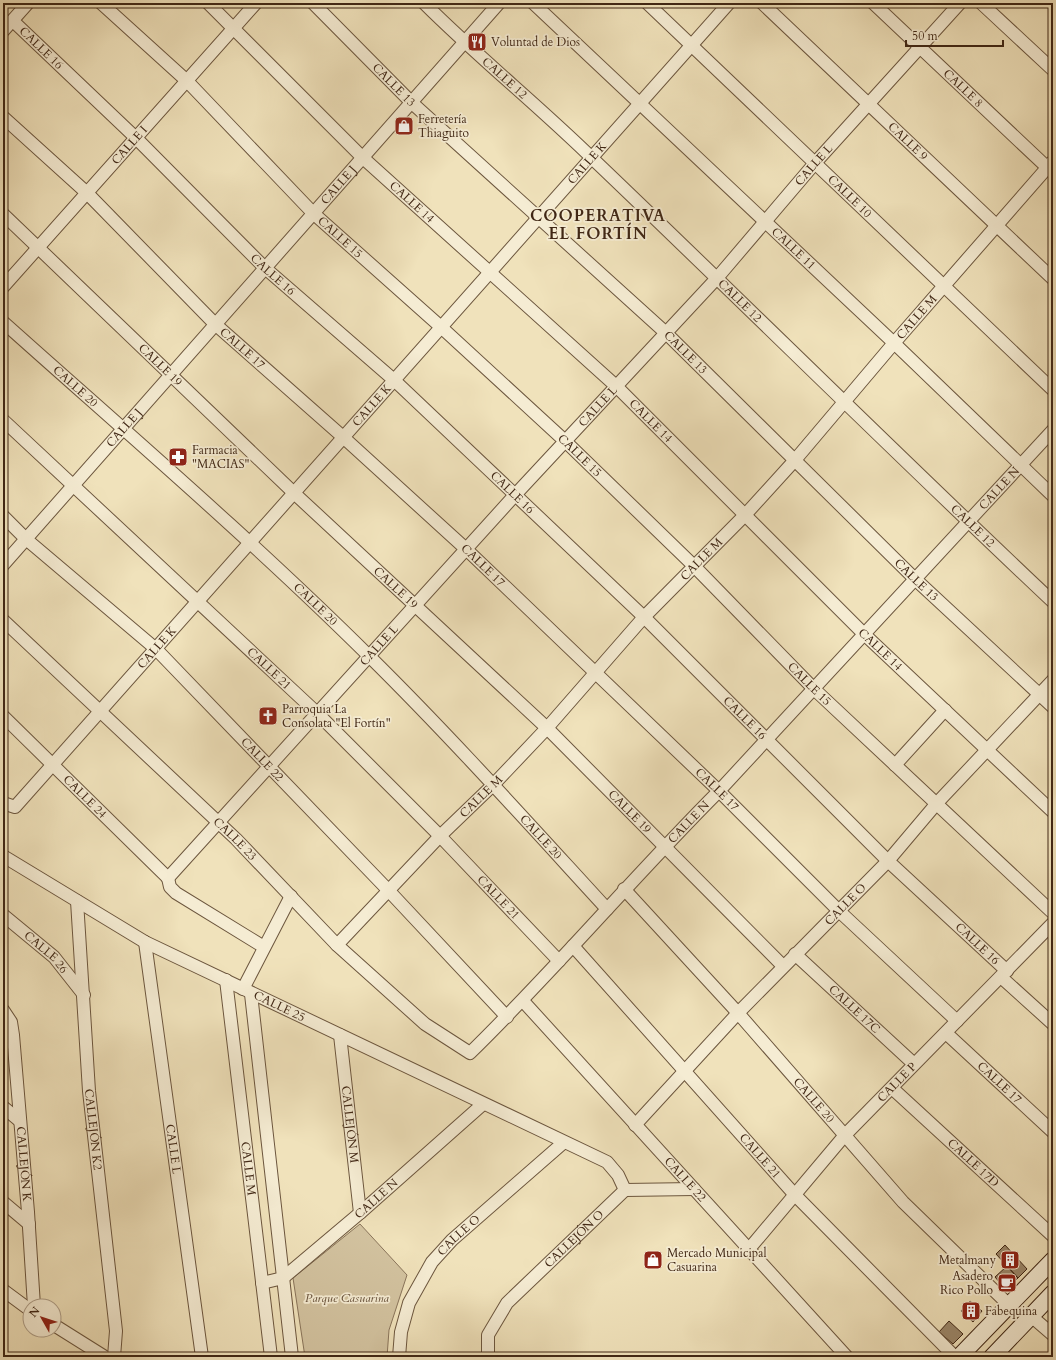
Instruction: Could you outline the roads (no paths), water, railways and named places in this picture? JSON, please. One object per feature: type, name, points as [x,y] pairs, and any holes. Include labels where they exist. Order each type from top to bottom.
[{"type":"street","points":[[3,31],[28,3]]},
{"type":"street","name":"CALLE 15","points":[[101,3],[186,81],[313,213],[442,327],[565,441],[694,566],[814,688],[1053,913]]},
{"type":"street","name":"CALLE 14","points":[[208,3],[362,157],[616,386],[864,634],[1053,812]]},
{"type":"street","name":"CALLE I","points":[[3,288],[256,3]]},
{"type":"street","name":"CALLE 13","points":[[313,3],[411,102],[666,332],[915,579],[1053,707]]},
{"type":"street","name":"CALLE 12","points":[[424,3],[464,43],[592,157],[844,403],[1053,602]]},
{"type":"street","name":"CALLE J","points":[[3,565],[499,3]]},
{"type":"street","name":"CALLE 11","points":[[533,3],[894,343],[1021,467],[1053,496]]},
{"type":"street","name":"CALLE 10","points":[[647,3],[1053,390]]},
{"type":"street","name":"CALLE K","points":[[3,803],[15,807],[729,3]]},
{"type":"street","name":"CALLE 9","points":[[762,3],[1053,279]]},
{"type":"street","name":"CALLE 8","points":[[873,3],[1051,167]]},
{"type":"street","name":"CALLE L","points":[[168,878],[515,495],[717,278],[766,223],[815,163],[960,3]]},
{"type":"street","points":[[981,3],[1053,70]]},
{"type":"street","name":"CALLE 16","points":[[13,20],[136,138],[265,268],[394,380],[644,617],[1053,1024]]},
{"type":"street","name":"CALLE 17","points":[[3,117],[87,193],[215,324],[344,437],[466,549],[719,791],[839,912],[958,1021]]},
{"type":"street","name":"CALLE M","points":[[337,945],[440,836],[493,785],[547,728],[644,617],[745,515],[795,460],[944,286],[1051,167]]},
{"type":"street","name":"CALLE 19","points":[[3,214],[294,492],[416,604],[547,728],[783,966]]},
{"type":"street","name":"CALLE 20","points":[[3,322],[250,543],[369,656],[493,785],[607,909]]},
{"type":"street","name":"CALLE 21","points":[[3,420],[317,713],[440,836],[560,961]]},
{"type":"street","name":"CALLE N","points":[[470,1053],[523,1001],[624,889],[664,846],[719,791],[1021,467],[1053,430]]},
{"type":"street","name":"CALLE 22","points":[[3,516],[26,539],[156,649],[270,766],[507,1017]]},
{"type":"street","name":"CALLE 23","points":[[3,620],[218,822],[337,945],[425,1024],[470,1053]]},
{"type":"street","name":"CALLE O","points":[[635,1125],[738,1012],[839,912],[888,860],[937,803],[1053,680]]},
{"type":"street","points":[[895,765],[945,710]]},
{"type":"street","name":"CALLE 24","points":[[3,716],[54,764],[168,878]]},
{"type":"street","name":"CALLE 25","points":[[3,856],[145,942],[563,1142]]},
{"type":"street","points":[[168,878],[170,887],[176,893],[264,947]]},
{"type":"street","name":"CALLE 20","points":[[624,889],[738,1012],[903,1202],[1009,1305]]},
{"type":"street","points":[[247,992],[264,947],[291,896]]},
{"type":"street","name":"CALLEJÓN K2","points":[[77,901],[89,1091],[116,1331],[114,1357]]},
{"type":"street","name":"CALLE 26","points":[[3,915],[54,957],[84,995]]},
{"type":"street","name":"CALLE P","points":[[749,1249],[845,1136],[1053,923]]},
{"type":"street","name":"CALLE L","points":[[145,942],[202,1357]]},
{"type":"street","name":"CALLE 21","points":[[573,946],[795,1195],[955,1357]]},
{"type":"street","name":"CALLE 17C","points":[[795,954],[914,1064]]},
{"type":"street","name":"CALLE M","points":[[226,980],[271,1357]]},
{"type":"street","name":"CALLE M","points":[[247,992],[292,1357]]},
{"type":"street","name":"CALLE 22","points":[[523,1001],[847,1357]]},
{"type":"street","name":"CALLEJÓN K","points":[[3,1010],[11,1022],[29,1224],[34,1298]]},
{"type":"street","name":"CALLE 17","points":[[946,1033],[1053,1132]]},
{"type":"street","name":"CALLEJÓN M","points":[[340,1035],[360,1213]]},
{"type":"street","name":"CALLE 17D","points":[[892,1089],[1053,1236]]},
{"type":"street","name":"CALLE N","points":[[262,1283],[283,1278],[360,1213],[483,1104]]},
{"type":"street","points":[[3,1106],[20,1121]]},
{"type":"street","points":[[563,1142],[607,1162],[618,1176],[625,1190],[694,1189]]},
{"type":"street","name":"CALLE O","points":[[400,1357],[401,1332],[409,1303],[432,1262],[452,1240],[563,1142]]},
{"type":"street","name":"CALLEJÓN O","points":[[488,1357],[488,1336],[507,1303],[625,1190]]},
{"type":"street","points":[[3,1202],[29,1224]]},
{"type":"street","points":[[959,1357],[1053,1260]]},
{"type":"street","points":[[3,1290],[22,1304]]},
{"type":"street","points":[[992,1357],[1053,1293]]},
{"type":"street","points":[[1031,1316],[1053,1335]]},
{"type":"street","points":[[62,1330],[105,1357]]},
{"type":"place","name":"Voluntad de Dios","points":[[477,42]]},
{"type":"place","name":"Ferretería Thiaguito","points":[[404,126]]},
{"type":"place","name":"Farmacia \"MACIAS\"","points":[[178,457]]},
{"type":"place","name":"Parroquia La Consolata \"El Fortín\"","points":[[268,716]]},
{"type":"place","name":"Mercado Municipal Casuarina","points":[[653,1260]]},
{"type":"place","name":"Metalmany","points":[[1010,1260]]},
{"type":"place","name":"Asadero Rico Pollo","points":[[1007,1283]]},
{"type":"place","name":"Fabequina","points":[[971,1311]]},
{"type":"district","name":"COOPERATIVA EL FORTÍN","points":[[598,225]]},
{"type":"park label","name":"Parque Casuarina","points":[[347,1298]]}]
